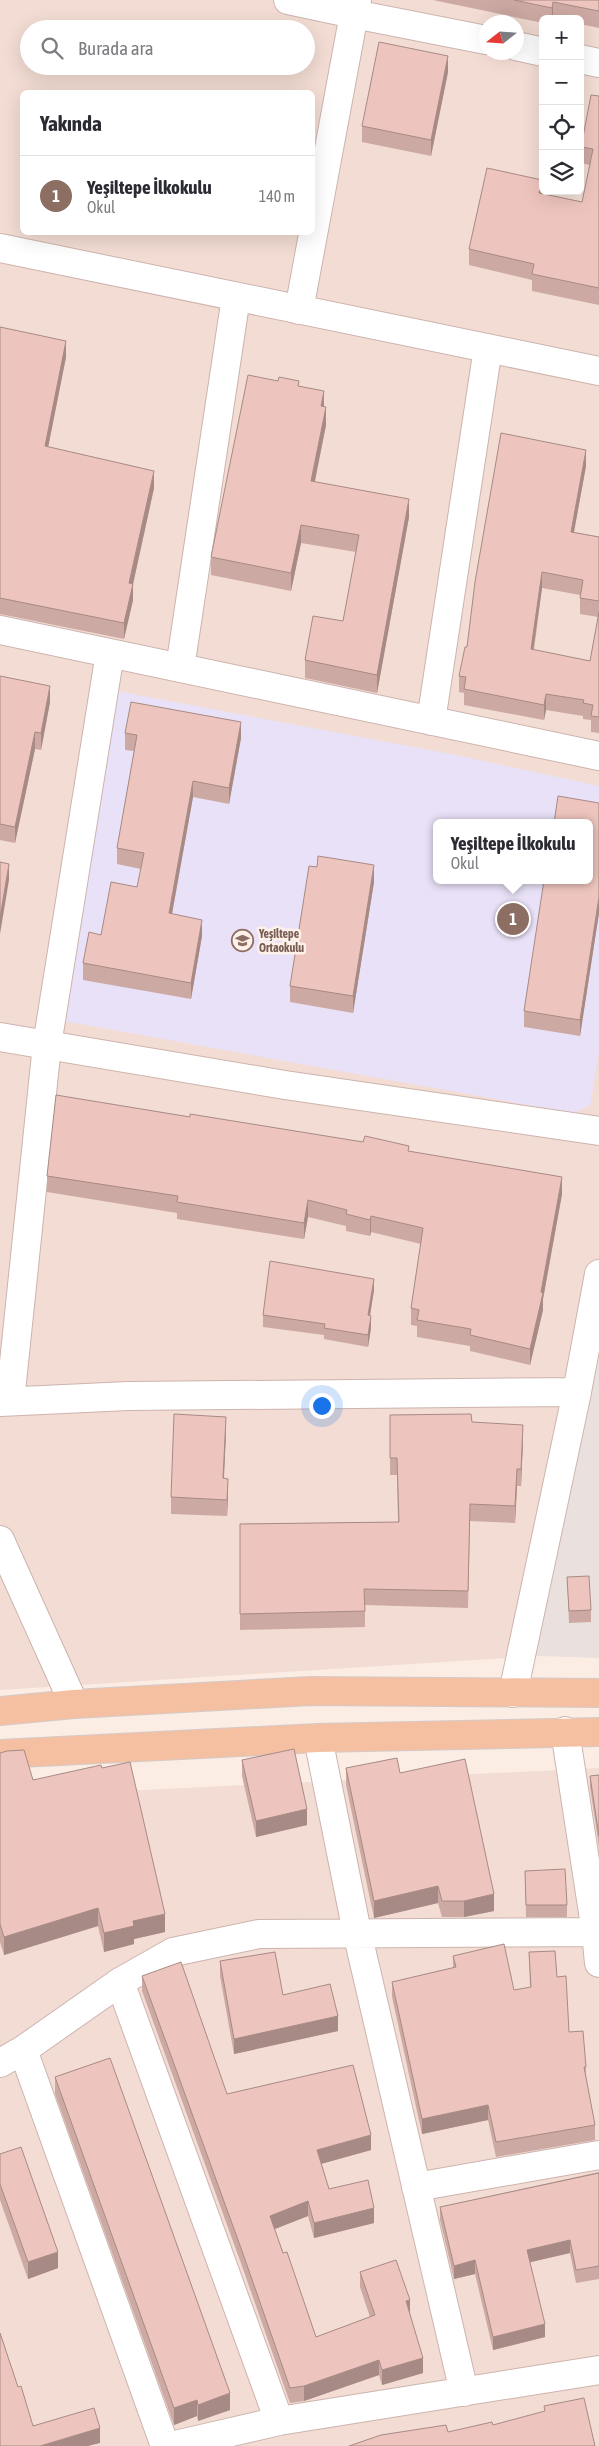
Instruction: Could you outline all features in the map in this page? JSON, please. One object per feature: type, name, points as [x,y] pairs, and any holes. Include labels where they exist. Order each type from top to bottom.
[{"type":"main road","points":[[0,1711],[74,1704],[311,1692],[599,1694]]},
{"type":"main road","points":[[0,1754],[318,1738],[565,1731],[599,1732]]},
{"type":"street","points":[[288,0],[356,7],[479,38]]},
{"type":"street","points":[[315,225],[356,7]]},
{"type":"street","points":[[524,48],[539,51]]},
{"type":"street","points":[[584,60],[599,63]]},
{"type":"street","points":[[299,310],[313,235]]},
{"type":"street","points":[[0,248],[599,371]]},
{"type":"street","points":[[180,668],[236,297]]},
{"type":"street","points":[[431,722],[488,348]]},
{"type":"street","points":[[0,630],[599,756]]},
{"type":"street","points":[[110,654],[47,1045],[5,1402],[128,1396],[577,1392]]},
{"type":"street","points":[[0,1037],[285,1085],[599,1131]]},
{"type":"street","points":[[513,1693],[577,1392],[599,1274]]},
{"type":"street","points":[[0,1540],[74,1704]]},
{"type":"street","points":[[565,1731],[598,1932],[599,1962]]},
{"type":"street","points":[[318,1738],[357,1932],[464,2392]]},
{"type":"street","points":[[164,2446],[6,2059],[120,1982],[173,1952],[259,1934],[598,1932]]},
{"type":"street","points":[[120,1982],[279,2421]]},
{"type":"street","points":[[416,2187],[599,2155]]},
{"type":"street","points":[[171,2446],[279,2421],[599,2370]]},
{"type":"shaded area","points":[[0,0],[599,0],[599,1379],[537,1656],[0,1690]]},
{"type":"shaded area","name":"Yeşiltepe Ortaokulu","points":[[111,690],[456,755],[599,786],[599,1052],[590,1106],[572,1113],[47,1018]]},
{"type":"shaded area","points":[[599,1334],[599,1658],[537,1656]]},
{"type":"shaded area","points":[[599,1768],[599,2446],[0,2446],[0,1797]]},
{"type":"building","points":[[514,0],[599,0],[599,11],[553,2],[552,8]]},
{"type":"building","points":[[379,42],[448,56],[431,140],[362,126]]},
{"type":"building","points":[[591,95],[599,96],[599,288],[532,274],[534,264],[469,249],[487,168],[539,179],[539,195],[549,195],[582,202],[593,149],[584,148],[584,131]]},
{"type":"building","points":[[0,327],[66,341],[45,446],[154,471],[129,583],[133,584],[124,623],[0,598]]},
{"type":"building","points":[[248,375],[278,381],[279,377],[299,381],[298,386],[324,391],[321,406],[326,407],[311,481],[409,499],[377,675],[305,660],[313,616],[343,621],[359,535],[301,525],[291,573],[211,557]]},
{"type":"building","points":[[501,433],[586,450],[571,532],[599,537],[599,601],[580,598],[583,580],[542,572],[531,649],[590,661],[599,612],[599,717],[591,716],[593,705],[583,703],[584,700],[546,694],[544,705],[464,689],[466,677],[459,676],[465,647],[467,647],[475,582]]},
{"type":"building","points":[[0,676],[50,686],[41,733],[35,732],[15,827],[0,824]]},
{"type":"building","points":[[131,702],[241,722],[229,788],[193,781],[169,913],[202,920],[191,983],[83,963],[89,932],[101,935],[111,882],[137,887],[144,853],[117,848],[137,735],[125,733]]},
{"type":"building","points":[[558,796],[599,803],[599,897],[580,1020],[524,1011],[543,884],[593,884],[593,819],[555,819]]},
{"type":"building","points":[[318,856],[374,865],[353,996],[290,986],[309,866],[317,867]]},
{"type":"building","points":[[0,862],[9,864],[0,917]]},
{"type":"building","points":[[56,1095],[363,1142],[365,1136],[409,1146],[408,1151],[562,1177],[541,1292],[543,1293],[530,1349],[470,1335],[471,1329],[417,1320],[419,1310],[411,1308],[423,1228],[371,1216],[370,1220],[346,1214],[347,1210],[308,1200],[304,1223],[177,1202],[178,1196],[47,1176]]},
{"type":"building","points":[[270,1261],[374,1279],[368,1315],[371,1316],[368,1335],[324,1328],[325,1324],[263,1315]]},
{"type":"building","points":[[174,1414],[226,1417],[223,1478],[228,1479],[227,1500],[171,1497]]},
{"type":"building","points":[[471,1414],[472,1422],[523,1425],[521,1469],[517,1469],[515,1506],[470,1504],[468,1591],[364,1589],[365,1611],[240,1614],[240,1524],[399,1522],[397,1458],[390,1458],[390,1415]]},
{"type":"building","points":[[589,1576],[591,1610],[569,1611],[567,1577]]},
{"type":"building","points":[[294,1749],[307,1809],[256,1821],[242,1760]]},
{"type":"building","points":[[24,1750],[33,1780],[101,1765],[102,1768],[130,1762],[165,1914],[133,1921],[134,1926],[104,1933],[98,1908],[4,1937],[0,1924],[0,1753]]},
{"type":"building","points":[[397,1758],[400,1773],[465,1759],[494,1894],[464,1901],[442,1901],[438,1886],[374,1901],[346,1768]]},
{"type":"building","points":[[599,1775],[599,1836],[590,1776]]},
{"type":"building","points":[[565,1869],[567,1905],[526,1905],[525,1871]]},
{"type":"building","points":[[504,1944],[514,1990],[531,1987],[529,1952],[555,1951],[557,1977],[566,1976],[569,2032],[583,2031],[586,2067],[584,2067],[595,2125],[496,2142],[488,2105],[422,2119],[392,1982],[456,1967],[453,1956]]},
{"type":"building","points":[[275,1952],[283,1995],[330,1984],[338,2016],[234,2039],[220,1961]]},
{"type":"building","points":[[181,1962],[227,2094],[353,2065],[371,2135],[317,2150],[329,2189],[368,2180],[374,2208],[314,2223],[308,2201],[270,2216],[283,2253],[287,2252],[316,2337],[375,2315],[360,2272],[396,2260],[410,2300],[406,2301],[423,2358],[382,2370],[379,2360],[304,2386],[290,2388],[142,1976]]},
{"type":"building","points":[[110,2058],[230,2393],[198,2405],[197,2400],[174,2408],[55,2077]]},
{"type":"building","points":[[21,2147],[58,2252],[28,2262],[0,2184],[0,2154]]},
{"type":"building","points":[[599,2173],[599,2266],[576,2270],[570,2240],[527,2250],[545,2324],[493,2337],[475,2260],[454,2266],[440,2207]]},
{"type":"building","points":[[0,2333],[18,2387],[21,2386],[33,2426],[94,2408],[100,2428],[40,2446],[0,2446]]},
{"type":"building","points":[[584,2398],[595,2446],[349,2446],[381,2435],[446,2425],[448,2432],[492,2422],[493,2425],[545,2411],[544,2406]]},
{"type":"place","name":"Yeşiltepe İlkokulu","points":[[513,919]]},
{"type":"place","name":"Yeşiltepe Ortaokulu","points":[[243,941]]}]
